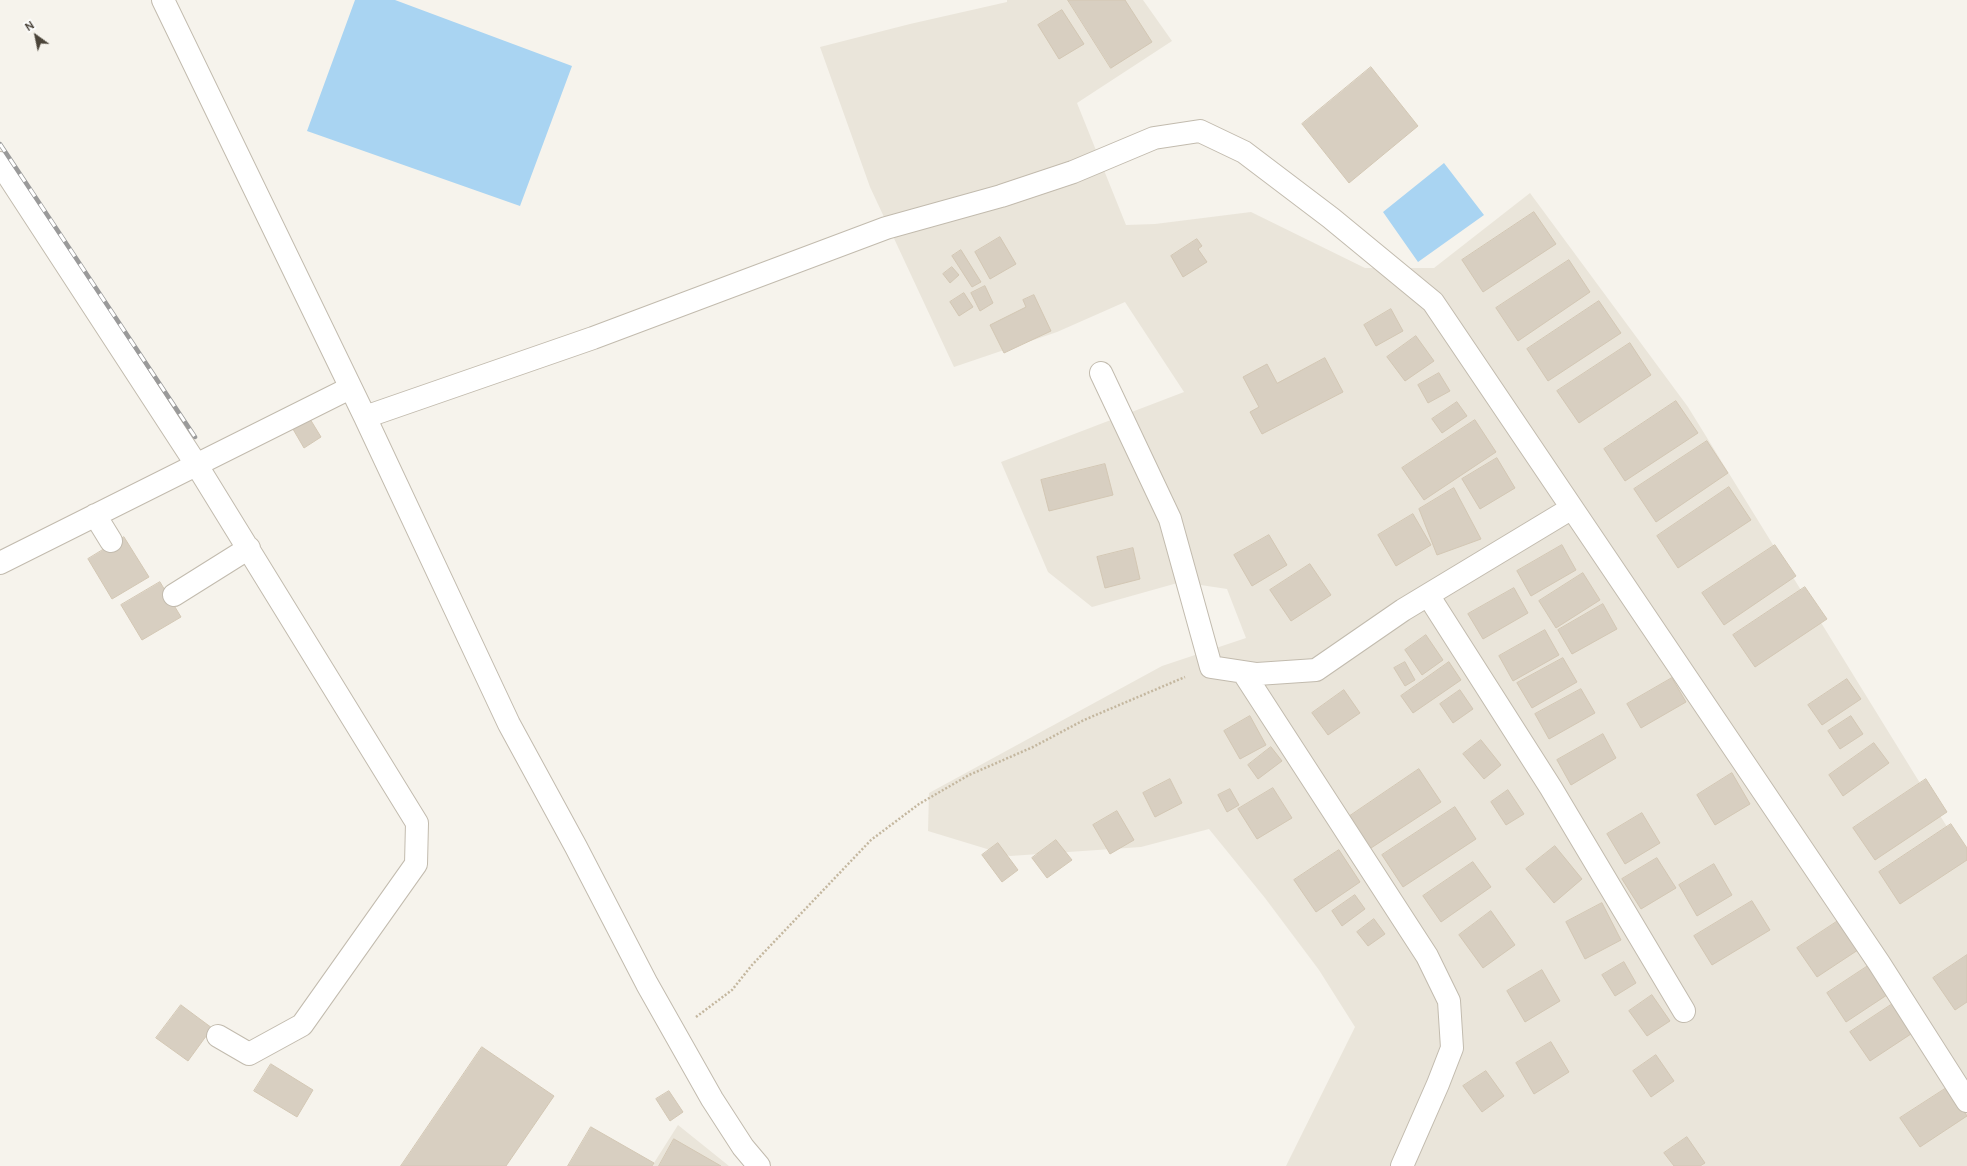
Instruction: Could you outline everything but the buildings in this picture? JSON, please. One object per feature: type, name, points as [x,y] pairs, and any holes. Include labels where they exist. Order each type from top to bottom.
[{"type":"street","points":[[163,0],[365,418],[509,724],[576,847],[647,984],[712,1099],[743,1147],[759,1166]]},
{"type":"street","points":[[365,418],[593,338],[886,228],[1001,196],[1074,172],[1154,138],[1200,131],[1244,152],[1331,218],[1433,302],[1878,963],[1967,1101]]},
{"type":"street","points":[[0,162],[249,548],[417,823],[416,864],[302,1025],[250,1054],[218,1036]]},
{"type":"street","points":[[1101,373],[1170,519],[1211,667],[1257,674],[1316,670],[1428,595],[1572,508]]},
{"type":"street","points":[[0,563],[350,388]]},
{"type":"street","points":[[94,515],[111,541]]},
{"type":"street","points":[[174,596],[249,548]]},
{"type":"street","points":[[1428,595],[1551,788],[1684,1011]]},
{"type":"street","points":[[1243,672],[1426,956],[1450,1001],[1452,1048],[1402,1166]]},
{"type":"path","points":[[677,1036],[690,1023],[732,990],[752,965],[871,840],[919,804],[969,775],[1033,747],[1084,720],[1211,667]]},
{"type":"shaded area","points":[[1007,0],[1143,0],[1172,41],[1077,103],[1126,225],[1155,224],[1251,212],[1365,268],[1434,268],[1530,193],[1688,407],[1967,857],[1967,1166],[1286,1166],[1355,1027],[1319,970],[1265,898],[1209,829],[1141,847],[1010,856],[928,831],[929,793],[1162,666],[1246,638],[1227,589],[1181,582],[1092,607],[1048,572],[1001,462],[1184,392],[1125,302],[1057,332],[954,367],[870,187],[820,47],[910,24],[1007,2]]},
{"type":"shaded area","points":[[678,1125],[729,1166],[652,1166]]},
{"type":"water","points":[[355,0],[395,0],[572,66],[520,206],[307,131]]},
{"type":"water","points":[[1444,163],[1484,215],[1418,262],[1383,212]]},
{"type":"railway","points":[[0,144],[195,437]]}]
